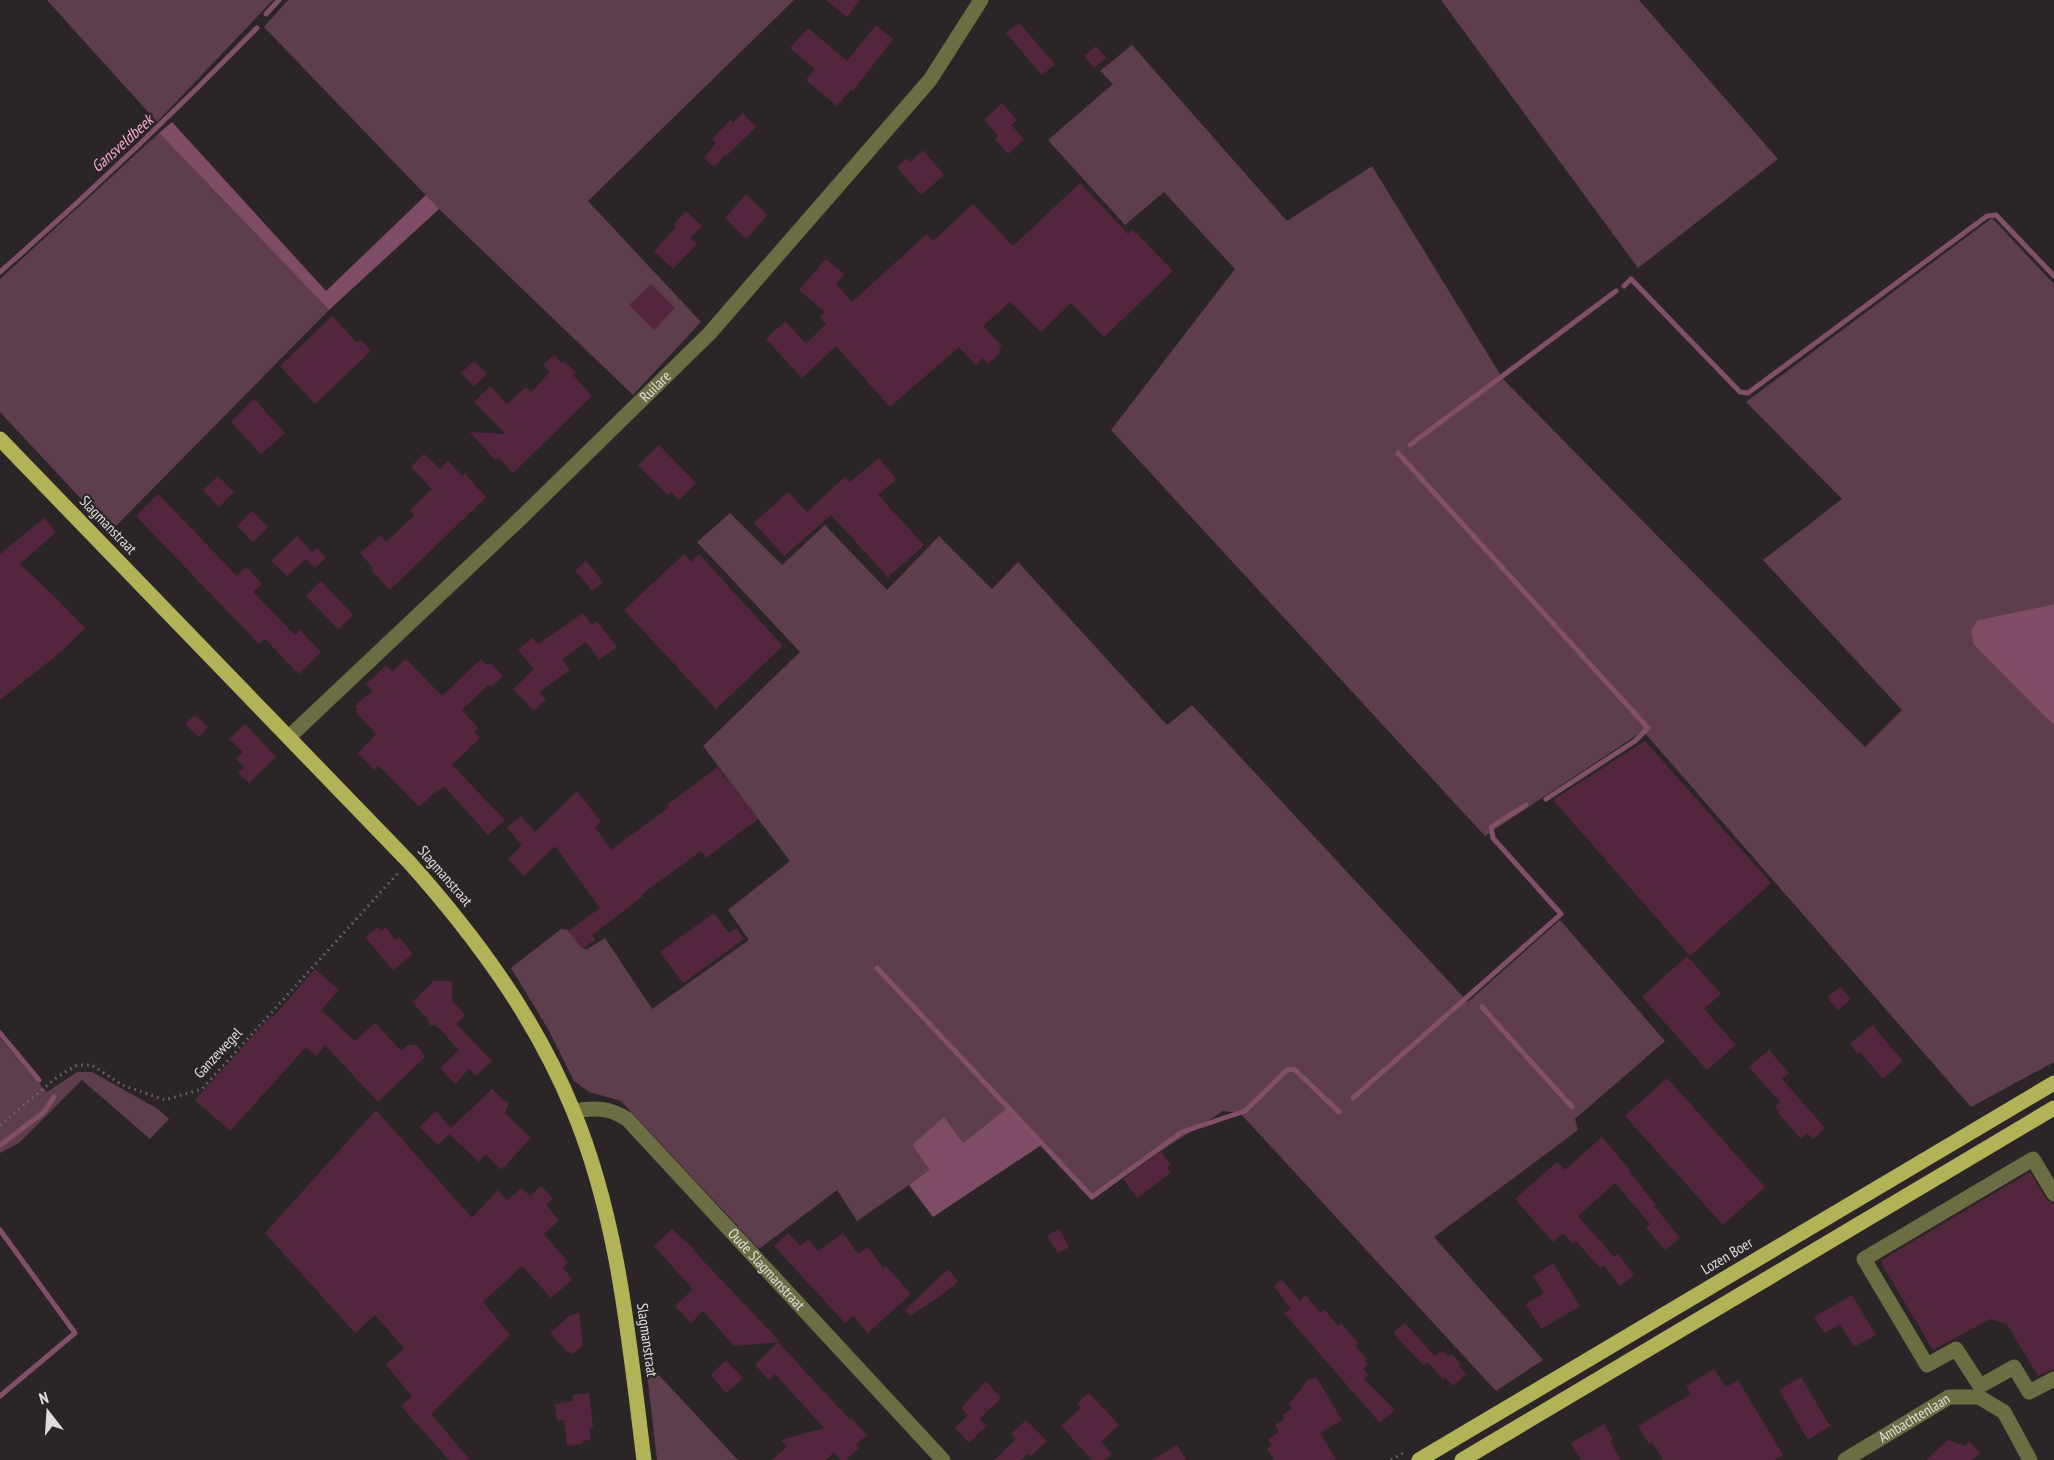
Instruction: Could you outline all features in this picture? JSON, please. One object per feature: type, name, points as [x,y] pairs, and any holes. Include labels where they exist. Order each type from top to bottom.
[{"type":"main road","name":"Slagmanstraat","points":[[0,439],[289,736],[446,903],[495,969],[536,1034],[574,1112],[613,1242],[644,1460]]},
{"type":"main road","name":"Lozen Boer","points":[[1419,1460],[2054,1083]]},
{"type":"main road","points":[[1462,1460],[2054,1108]]},
{"type":"street","name":"Ruilare","points":[[289,736],[523,516],[709,334],[930,80],[981,0]]},
{"type":"street","name":"Oude Slagmanstraat","points":[[574,1112],[591,1108],[605,1109],[627,1119],[943,1460]]},
{"type":"street","points":[[2030,1460],[2004,1412],[1979,1392],[1956,1349],[1927,1365],[1864,1260],[2033,1159],[2054,1194]]},
{"type":"street","points":[[1979,1392],[2014,1367],[2029,1392],[2054,1379]]},
{"type":"street","name":"Ambachtenlaan","points":[[1845,1460],[1949,1397],[1979,1392]]},
{"type":"path","name":"Ganzewegel","points":[[0,1125],[56,1078],[77,1065],[92,1065],[122,1085],[165,1100],[202,1089],[409,862]]},
{"type":"shaded area","points":[[47,0],[273,0],[157,122]]},
{"type":"shaded area","points":[[288,0],[794,0],[588,201],[701,322],[633,395],[439,209],[264,27]]},
{"type":"shaded area","points":[[1441,0],[1639,0],[1778,159],[1638,268]]},
{"type":"shaded area","points":[[1132,45],[1287,221],[1372,166],[1503,379],[1865,747],[1902,710],[1763,560],[1842,499],[1746,402],[1992,218],[2054,284],[2054,604],[1979,620],[1974,645],[2054,726],[2054,1062],[1971,1107],[1643,731],[1485,836],[1111,430],[1235,269],[1164,192],[1125,225],[1048,140],[1113,84],[1100,71]]},
{"type":"shaded area","points":[[172,122],[326,291],[426,195],[439,209],[329,310],[159,133]]},
{"type":"shaded area","points":[[159,133],[329,310],[111,531],[0,412],[0,279]]},
{"type":"shaded area","points":[[730,513],[782,565],[825,525],[887,590],[939,536],[992,589],[1018,562],[1167,725],[1192,705],[1468,1002],[1560,920],[1665,1041],[1575,1119],[1578,1130],[1434,1237],[1543,1360],[1496,1391],[1240,1113],[1223,1111],[1092,1195],[1008,1107],[963,1143],[944,1118],[912,1145],[931,1170],[857,1221],[837,1190],[759,1249],[621,1101],[589,1092],[574,1081],[548,1029],[511,968],[561,929],[573,931],[586,950],[605,938],[652,1009],[749,940],[728,910],[790,861],[703,746],[800,652],[697,542]]},
{"type":"shaded area","points":[[2054,604],[2054,726],[1974,645],[1971,630],[1978,620]]},
{"type":"shaded area","points":[[0,1038],[47,1092],[77,1072],[92,1072],[158,1109],[169,1119],[150,1139],[82,1080],[19,1143],[0,1153]]},
{"type":"shaded area","points":[[1008,1107],[1043,1144],[933,1217],[909,1185],[930,1170],[912,1145],[944,1117],[963,1143]]},
{"type":"shaded area","points":[[657,1373],[738,1460],[657,1460],[647,1374]]},
{"type":"building","points":[[826,0],[860,0],[847,17]]},
{"type":"building","points":[[1019,23],[1055,64],[1042,75],[1006,33]]},
{"type":"building","points":[[876,25],[893,39],[853,91],[851,90],[837,106],[806,80],[815,69],[790,48],[808,28],[847,61]]},
{"type":"building","points":[[1096,46],[1106,58],[1094,68],[1084,56]]},
{"type":"building","points":[[1002,103],[1017,120],[1011,125],[1024,139],[1008,154],[995,139],[998,136],[984,120]]},
{"type":"building","points":[[743,113],[756,127],[714,167],[704,158],[716,143],[712,139],[730,120],[733,123]]},
{"type":"building","points":[[923,150],[944,175],[921,195],[897,167],[907,158],[910,162]]},
{"type":"building","points":[[1080,183],[1128,234],[1133,230],[1173,271],[1104,337],[1071,303],[1041,332],[1010,302],[983,326],[1002,346],[998,349],[1001,352],[988,364],[983,358],[976,365],[959,347],[890,407],[836,346],[802,378],[766,339],[785,321],[806,344],[826,324],[820,317],[825,312],[799,290],[826,259],[844,274],[836,284],[852,302],[927,234],[933,241],[973,204],[1013,246]]},
{"type":"building","points":[[746,194],[767,215],[746,239],[725,218]]},
{"type":"building","points":[[686,211],[702,226],[690,238],[697,244],[673,269],[654,251],[676,227],[673,225]]},
{"type":"building","points":[[651,284],[675,308],[654,330],[629,305]]},
{"type":"building","points":[[332,316],[357,343],[361,340],[371,351],[315,404],[280,366]]},
{"type":"building","points":[[554,355],[576,373],[573,375],[592,396],[513,473],[498,457],[495,460],[470,432],[506,434],[474,402],[490,386],[507,404],[526,387],[531,392],[550,372],[543,365]]},
{"type":"building","points":[[474,361],[487,374],[474,386],[461,373]]},
{"type":"building","points":[[254,399],[285,433],[261,454],[231,422]]},
{"type":"building","points":[[659,445],[696,483],[679,500],[671,492],[668,495],[638,465]]},
{"type":"building","points":[[424,454],[440,469],[448,461],[463,477],[464,473],[486,497],[390,590],[371,570],[373,568],[360,553],[381,535],[386,542],[415,515],[410,510],[432,489],[411,467]]},
{"type":"building","points":[[879,458],[896,479],[878,495],[924,545],[888,577],[831,515],[784,556],[754,523],[788,492],[807,512],[845,477],[850,482]]},
{"type":"building","points":[[218,476],[234,492],[219,507],[203,490]]},
{"type":"building","points":[[158,494],[237,576],[246,567],[262,584],[253,592],[295,635],[300,630],[321,652],[299,674],[265,639],[259,644],[136,516]]},
{"type":"building","points":[[252,511],[268,527],[253,542],[237,526]]},
{"type":"building","points":[[44,518],[56,532],[20,564],[85,628],[62,651],[0,700],[0,554]]},
{"type":"building","points":[[297,536],[312,552],[317,548],[326,558],[315,568],[306,559],[287,576],[271,561]]},
{"type":"building","points":[[684,554],[691,562],[699,554],[783,646],[716,709],[624,610]]},
{"type":"building","points":[[586,561],[603,582],[592,591],[575,570]]},
{"type":"building","points":[[321,581],[353,615],[338,629],[306,596]]},
{"type":"building","points":[[583,613],[592,625],[597,621],[617,647],[599,660],[586,642],[562,659],[570,670],[539,692],[546,699],[534,711],[513,689],[534,669],[518,650],[532,638],[538,644]]},
{"type":"building","points":[[406,659],[442,696],[481,659],[487,665],[490,663],[503,676],[491,687],[488,685],[462,710],[478,728],[474,731],[480,738],[452,765],[505,820],[488,835],[445,787],[419,807],[386,773],[378,766],[374,770],[358,753],[376,734],[355,711],[358,709],[355,706],[372,691],[366,684],[386,665],[392,672]]},
{"type":"building","points":[[195,715],[208,727],[199,737],[185,724]]},
{"type":"building","points":[[245,724],[276,757],[249,783],[238,773],[244,767],[236,759],[243,752],[229,739]]},
{"type":"building","points":[[1645,741],[1771,883],[1690,956],[1553,800]]},
{"type":"building","points":[[718,767],[758,819],[706,858],[701,851],[642,894],[643,896],[592,935],[595,940],[582,949],[568,931],[600,908],[555,846],[524,876],[508,859],[522,845],[507,828],[521,816],[535,832],[577,791],[601,822],[595,827],[611,850]]},
{"type":"building","points":[[714,913],[729,933],[736,928],[744,939],[683,983],[660,952]]},
{"type":"building","points":[[378,927],[381,931],[386,927],[395,940],[399,937],[413,954],[393,970],[365,937]]},
{"type":"building","points":[[1687,956],[1721,994],[1704,1009],[1736,1045],[1707,1070],[1642,997]]},
{"type":"building","points":[[315,969],[339,990],[321,1010],[355,1041],[375,1023],[401,1051],[408,1045],[417,1045],[425,1057],[378,1102],[325,1045],[316,1056],[306,1047],[230,1131],[195,1100]]},
{"type":"building","points":[[434,981],[452,981],[452,1001],[465,1015],[456,1024],[492,1061],[476,1076],[469,1069],[455,1084],[440,1068],[459,1050],[436,1025],[429,1025],[429,1020],[412,1002]]},
{"type":"building","points":[[1840,987],[1851,999],[1838,1010],[1827,997]]},
{"type":"building","points":[[1872,1025],[1903,1061],[1883,1079],[1850,1044]]},
{"type":"building","points":[[1769,1050],[1789,1073],[1782,1079],[1825,1128],[1813,1139],[1807,1133],[1801,1139],[1778,1113],[1775,1106],[1780,1102],[1749,1067]]},
{"type":"building","points":[[1667,1078],[1765,1187],[1723,1225],[1625,1116]]},
{"type":"building","points":[[492,1089],[503,1100],[509,1102],[505,1113],[531,1138],[501,1170],[486,1154],[479,1162],[449,1134],[438,1145],[419,1127],[436,1111],[451,1128]]},
{"type":"building","points":[[376,1110],[472,1218],[498,1190],[507,1200],[522,1188],[530,1196],[541,1186],[553,1199],[546,1205],[559,1220],[544,1234],[568,1262],[563,1267],[572,1280],[551,1298],[522,1266],[483,1302],[510,1335],[431,1414],[470,1460],[449,1460],[401,1406],[412,1396],[386,1365],[404,1348],[375,1315],[355,1333],[265,1233]]},
{"type":"building","points":[[1602,1137],[1630,1170],[1656,1205],[1654,1206],[1680,1238],[1665,1250],[1646,1227],[1650,1224],[1615,1183],[1578,1216],[1614,1257],[1618,1254],[1634,1275],[1620,1286],[1604,1265],[1600,1268],[1576,1241],[1573,1244],[1563,1233],[1553,1242],[1515,1199],[1557,1162],[1565,1170]]},
{"type":"building","points":[[1161,1151],[1171,1165],[1167,1168],[1171,1173],[1137,1198],[1123,1179]]},
{"type":"building","points":[[2030,1172],[2046,1199],[2054,1204],[2054,1369],[2038,1376],[2006,1323],[1990,1319],[1933,1350],[1880,1261]]},
{"type":"building","points":[[672,1229],[695,1250],[780,1342],[734,1346],[703,1311],[691,1323],[675,1306],[692,1290],[691,1287],[654,1246]]},
{"type":"building","points":[[1059,1229],[1069,1247],[1058,1253],[1047,1236]]},
{"type":"building","points":[[788,1233],[800,1246],[808,1239],[818,1251],[843,1233],[858,1254],[868,1247],[883,1268],[886,1266],[911,1294],[868,1333],[853,1316],[845,1323],[774,1246]]},
{"type":"building","points":[[1553,1263],[1580,1306],[1541,1329],[1526,1304],[1544,1293],[1533,1276]]},
{"type":"building","points":[[948,1269],[958,1281],[910,1316],[905,1310]]},
{"type":"building","points":[[1282,1280],[1300,1301],[1306,1295],[1320,1313],[1325,1310],[1338,1326],[1341,1323],[1358,1343],[1355,1346],[1367,1359],[1365,1361],[1368,1365],[1363,1369],[1369,1375],[1364,1379],[1395,1410],[1380,1423],[1284,1313],[1291,1309],[1274,1286]]},
{"type":"building","points":[[1852,1295],[1876,1335],[1854,1347],[1840,1324],[1824,1333],[1814,1317]]},
{"type":"building","points":[[579,1313],[583,1345],[573,1354],[566,1351],[550,1333],[570,1315]]},
{"type":"building","points":[[1405,1323],[1434,1356],[1423,1365],[1393,1333]]},
{"type":"building","points":[[778,1342],[850,1420],[851,1418],[867,1435],[856,1445],[859,1448],[846,1460],[841,1460],[834,1452],[826,1460],[772,1460],[787,1447],[781,1440],[824,1428],[775,1374],[769,1380],[755,1365]]},
{"type":"building","points":[[1440,1351],[1448,1356],[1451,1354],[1461,1364],[1459,1366],[1466,1374],[1453,1386],[1427,1362]]},
{"type":"building","points":[[726,1360],[743,1378],[726,1393],[711,1375]]},
{"type":"building","points":[[1714,1369],[1726,1387],[1738,1380],[1783,1455],[1774,1460],[1663,1460],[1652,1442],[1649,1444],[1638,1426],[1691,1394],[1686,1386]]},
{"type":"building","points":[[1316,1377],[1342,1420],[1320,1433],[1336,1460],[1274,1460],[1267,1448],[1272,1446],[1268,1439],[1279,1432],[1275,1425],[1284,1419],[1282,1415],[1292,1409],[1289,1404],[1308,1380]]},
{"type":"building","points":[[1801,1377],[1830,1426],[1808,1440],[1779,1390]]},
{"type":"building","points":[[986,1381],[1001,1398],[979,1419],[986,1426],[969,1443],[955,1428],[968,1415],[961,1408]]},
{"type":"building","points":[[589,1393],[593,1427],[589,1428],[591,1440],[582,1441],[583,1444],[567,1446],[564,1420],[557,1421],[555,1404],[573,1401],[572,1395]]},
{"type":"building","points":[[1089,1393],[1119,1425],[1101,1442],[1112,1454],[1105,1460],[1092,1460],[1061,1426],[1081,1408],[1077,1403]]},
{"type":"building","points":[[1026,1420],[1047,1441],[1031,1456],[1029,1454],[1021,1460],[994,1460],[1016,1439],[1011,1434]]},
{"type":"building","points":[[1604,1424],[1613,1440],[1610,1441],[1621,1460],[1581,1460],[1571,1443]]},
{"type":"building","points":[[1948,1440],[1965,1446],[1969,1441],[1980,1453],[1972,1460],[1926,1460]]},
{"type":"building","points":[[1177,1445],[1186,1460],[1152,1460]]},
{"type":"waterway","name":"Gansveldbeek","points":[[266,14],[279,0]]},
{"type":"waterway","name":"Gansveldbeek","points":[[0,272],[131,153],[257,28]]},
{"type":"waterway","points":[[1624,286],[1631,279],[1740,392],[1748,393],[1987,216],[1996,215],[2054,276]]},
{"type":"waterway","points":[[1410,445],[1616,291]]},
{"type":"waterway","points":[[1398,453],[1648,728],[1635,741],[1546,799]]},
{"type":"waterway","points":[[1353,1098],[1561,914],[1493,838],[1491,827],[1526,805]]},
{"type":"waterway","points":[[877,968],[1092,1197],[1182,1132],[1245,1111],[1287,1070],[1294,1069],[1339,1112]]},
{"type":"waterway","points":[[1482,1007],[1572,1107]]},
{"type":"waterway","points":[[0,1033],[39,1080]]},
{"type":"waterway","points":[[0,1145],[43,1113],[54,1097]]},
{"type":"waterway","points":[[0,1230],[75,1333],[0,1396]]}]
